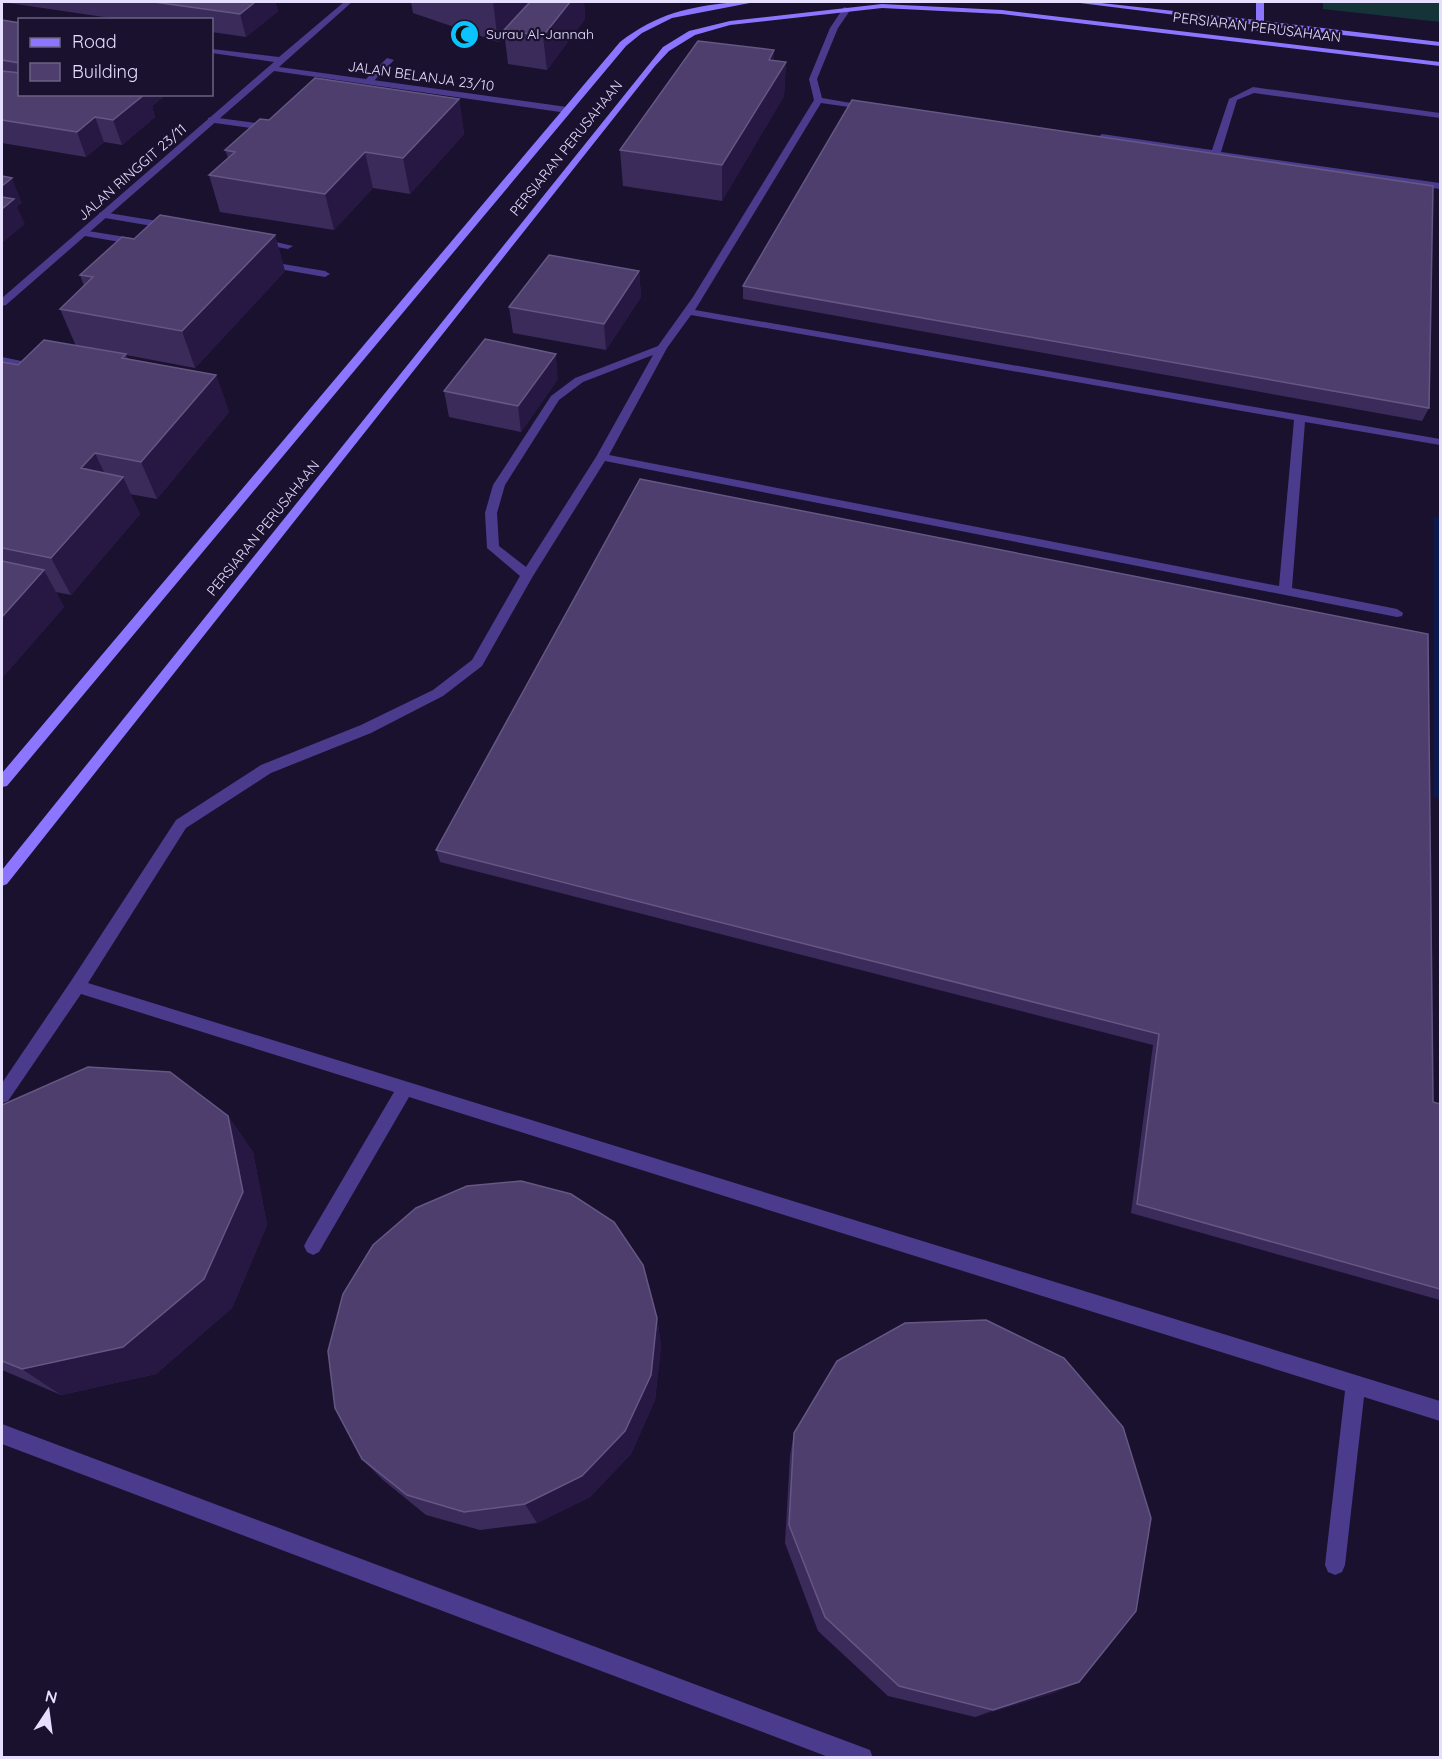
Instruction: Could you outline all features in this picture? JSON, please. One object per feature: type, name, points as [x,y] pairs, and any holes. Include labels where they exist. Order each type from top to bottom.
[{"type":"main road","name":"PERSIARAN PERUSAHAAN","points":[[2,782],[623,44],[646,25],[667,14],[751,2]]},
{"type":"main road","name":"PERSIARAN PERUSAHAAN","points":[[1076,2],[1440,44]]},
{"type":"main road","points":[[1259,42],[1260,2]]},
{"type":"main road","name":"PERSIARAN PERUSAHAAN","points":[[2,880],[666,49],[692,33],[730,23],[847,9],[882,6],[956,9],[1440,64]]},
{"type":"street","name":"JALAN RINGGIT 23/11","points":[[2,303],[348,2]]},
{"type":"street","points":[[2,1096],[77,986],[181,824],[266,769],[366,729],[438,693],[477,663],[527,575],[602,457],[662,348],[689,312],[818,100],[813,79],[834,28],[847,9]]},
{"type":"street","points":[[213,51],[280,60]]},
{"type":"street","points":[[368,82],[390,60]]},
{"type":"street","name":"JALAN BELANJA 23/10","points":[[271,68],[567,110]]},
{"type":"street","points":[[1216,152],[1233,99],[1253,90],[1440,116]]},
{"type":"street","points":[[818,100],[876,108]]},
{"type":"street","points":[[211,120],[280,130]]},
{"type":"street","points":[[1087,135],[1440,186]]},
{"type":"street","points":[[102,215],[184,228]]},
{"type":"street","points":[[82,233],[151,244]]},
{"type":"street","points":[[254,240],[288,246]]},
{"type":"street","points":[[256,262],[325,274]]},
{"type":"street","points":[[689,312],[1440,442]]},
{"type":"street","points":[[527,575],[493,548],[490,513],[500,485],[555,398],[579,380],[662,348]]},
{"type":"street","points":[[2,360],[46,369]]},
{"type":"street","points":[[1285,591],[1300,418]]},
{"type":"street","points":[[602,457],[1397,613]]},
{"type":"street","points":[[77,986],[406,1086],[1440,1411]]},
{"type":"street","points":[[314,1246],[406,1086]]},
{"type":"street","points":[[1335,1565],[1356,1383]]},
{"type":"street","points":[[2,1434],[862,1758]]},
{"type":"green space","points":[[1323,2],[1440,2],[1440,22],[1323,9]]},
{"type":"shaded area","points":[[1434,516],[1440,517],[1440,798],[1434,797]]},
{"type":"building","points":[[154,2],[255,2],[240,14]]},
{"type":"building","points":[[530,2],[570,2],[543,36],[504,30]]},
{"type":"building","points":[[2,20],[18,23],[18,63],[2,60]]},
{"type":"building","points":[[698,41],[774,50],[769,60],[786,62],[722,165],[620,150]]},
{"type":"building","points":[[2,71],[18,73],[18,96],[143,96],[113,120],[95,117],[77,132],[2,120]]},
{"type":"building","points":[[315,78],[459,99],[403,158],[365,152],[325,194],[209,175],[235,152],[225,150],[260,119],[269,120]]},
{"type":"building","points":[[852,100],[1433,186],[1429,408],[743,286]]},
{"type":"building","points":[[2,176],[12,178],[2,186]]},
{"type":"building","points":[[2,197],[14,199],[2,209]]},
{"type":"building","points":[[160,215],[275,235],[182,331],[60,309],[93,277],[80,275],[122,237],[134,239]]},
{"type":"building","points":[[549,255],[639,271],[604,324],[509,307]]},
{"type":"building","points":[[485,339],[556,354],[518,406],[444,391]]},
{"type":"building","points":[[44,340],[126,354],[122,358],[216,375],[141,462],[95,453],[81,468],[123,477],[51,558],[2,548],[2,362],[18,365]]},
{"type":"building","points":[[640,479],[1428,634],[1433,1102],[1440,1104],[1440,1289],[1137,1204],[1159,1034],[436,850]]},
{"type":"building","points":[[2,561],[44,570],[2,617]]},
{"type":"building","points":[[88,1067],[170,1072],[228,1116],[243,1192],[204,1279],[123,1347],[22,1369],[2,1361],[2,1105]]},
{"type":"building","points":[[521,1181],[571,1194],[614,1222],[643,1265],[657,1318],[651,1375],[625,1431],[582,1476],[525,1504],[464,1512],[407,1495],[362,1459],[335,1408],[328,1351],[343,1294],[373,1245],[416,1208],[467,1186]]},
{"type":"building","points":[[986,1320],[1064,1358],[1123,1427],[1151,1518],[1136,1611],[1079,1682],[993,1710],[899,1686],[825,1617],[789,1525],[794,1433],[837,1361],[905,1323]]},
{"type":"place","name":"Surau Al-Jannah","points":[[465,34]]}]
